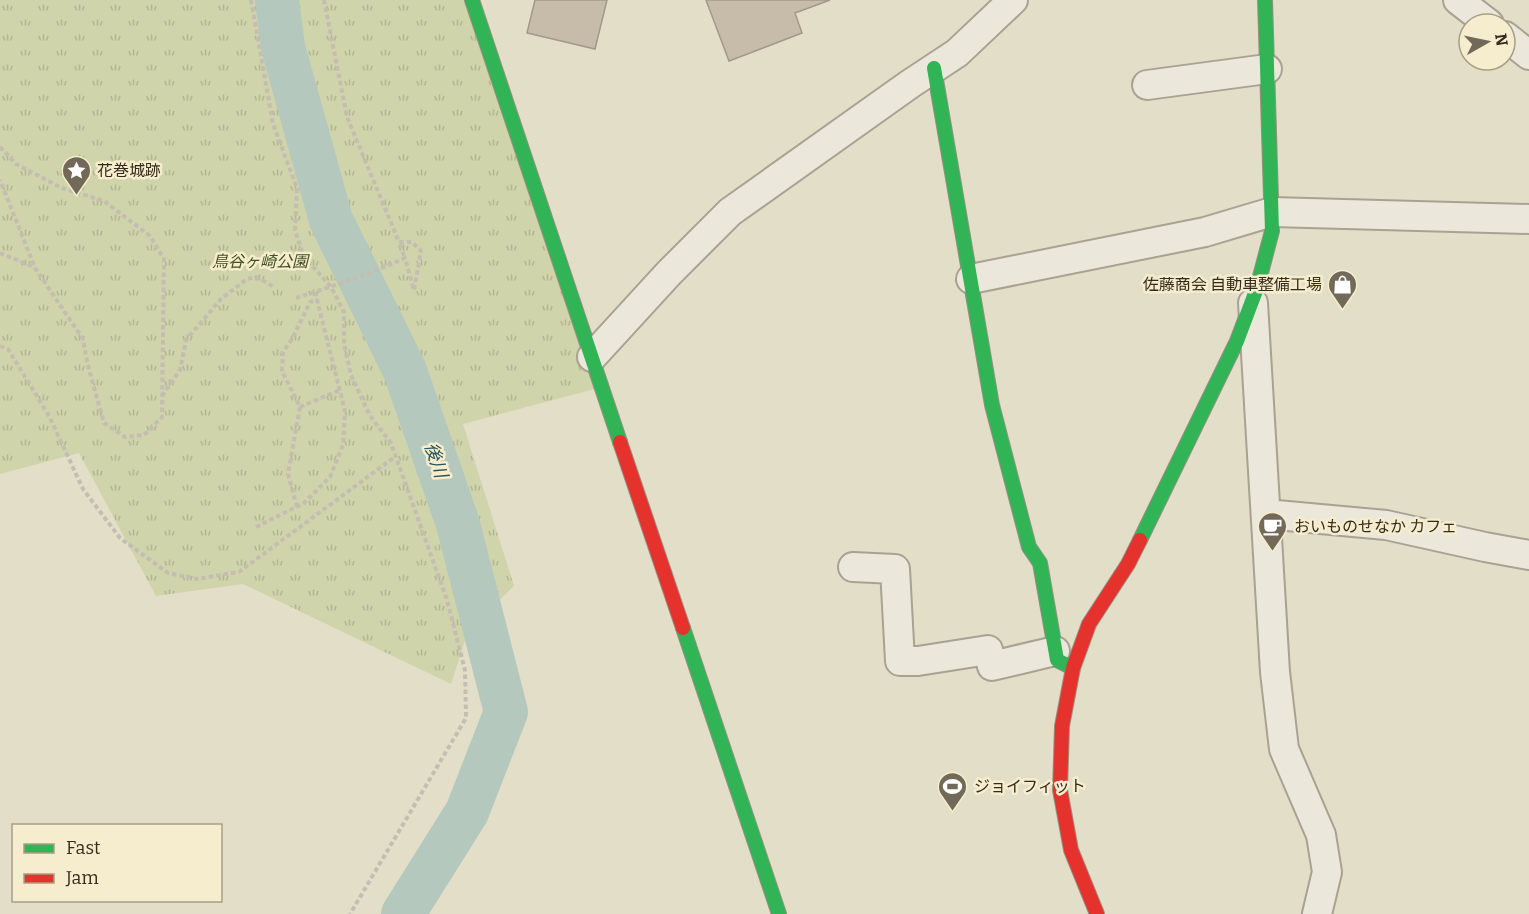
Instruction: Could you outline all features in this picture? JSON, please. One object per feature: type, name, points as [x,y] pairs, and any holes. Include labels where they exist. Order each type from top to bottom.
[{"type":"street","points":[[472,0],[779,914]]},
{"type":"street","points":[[592,357],[669,273],[730,212],[957,53],[1013,0]]},
{"type":"street","points":[[1064,660],[1128,564],[1238,341],[1252,301],[1272,231],[1265,0]]},
{"type":"street","points":[[1458,0],[1474,12]]},
{"type":"street","points":[[1517,46],[1529,55]]},
{"type":"street","points":[[934,68],[992,405],[1029,547],[1040,563],[1064,660],[1060,790],[1071,850],[1097,914]]},
{"type":"street","points":[[1147,85],[1267,69]]},
{"type":"street","points":[[971,279],[1205,232],[1272,212],[1529,219]]},
{"type":"street","points":[[1252,301],[1275,672],[1284,749],[1322,835],[1327,872],[1317,914]]},
{"type":"street","points":[[1266,514],[1386,525],[1529,555]]},
{"type":"street","points":[[853,567],[895,569],[900,662],[988,650],[992,666],[1064,660]]},
{"type":"path","points":[[251,0],[273,124],[297,188],[295,230],[303,255],[331,287],[344,312],[345,344],[351,375],[370,416],[391,443],[447,600],[465,670],[466,718],[350,914]]},
{"type":"path","points":[[324,0],[346,117],[399,242],[414,290],[422,251],[412,242],[399,242]]},
{"type":"path","points":[[0,147],[16,164],[62,188],[104,201],[150,236],[164,259],[162,417],[144,435],[124,437],[104,423],[87,362],[84,339],[35,268],[0,180]]},
{"type":"path","points":[[0,253],[35,268]]},
{"type":"path","points":[[296,298],[405,258]]},
{"type":"path","points":[[162,396],[180,370],[186,340],[221,299],[248,279],[257,278],[274,287]]},
{"type":"path","points":[[256,527],[304,503],[330,477],[343,445],[345,411],[315,292]]},
{"type":"path","points":[[297,507],[288,474],[300,407],[282,371],[283,352],[310,302],[317,300]]},
{"type":"path","points":[[0,346],[8,349],[49,416],[83,489],[120,538],[168,573],[197,579],[239,572],[396,456]]},
{"type":"path","points":[[300,407],[340,390]]},
{"type":"green space","name":"鳥谷ヶ崎公園","points":[[0,0],[472,0],[602,387],[463,424],[514,586],[468,631],[451,684],[243,584],[156,596],[79,453],[0,474]]},
{"type":"building","points":[[535,0],[607,0],[595,49],[527,33]]},
{"type":"building","points":[[706,0],[830,0],[795,13],[802,33],[729,61]]},
{"type":"waterway","name":"後川","points":[[277,0],[283,47],[331,220],[405,371],[458,524],[506,712],[467,812],[403,914]]},
{"type":"traffic: fast","points":[[472,0],[620,442]]},
{"type":"traffic: fast","points":[[1140,540],[1237,341],[1257,288],[1272,231],[1265,0]]},
{"type":"traffic: fast","points":[[934,68],[992,405],[1029,547],[1040,563],[1057,660],[1073,668]]},
{"type":"traffic: fast","points":[[683,628],[779,914]]},
{"type":"traffic: jam","points":[[620,442],[683,628]]},
{"type":"traffic: jam","points":[[1097,914],[1071,850],[1060,790],[1062,726],[1073,668],[1089,624],[1128,564],[1140,540]]},
{"type":"place","name":"花巻城跡","points":[[76,196]]},
{"type":"place","name":"佐藤商会 自動車整備工場","points":[[1343,310]]},
{"type":"place","name":"おいものせなか カフェ","points":[[1273,552]]},
{"type":"place","name":"ジョイフィット","points":[[953,812]]}]
